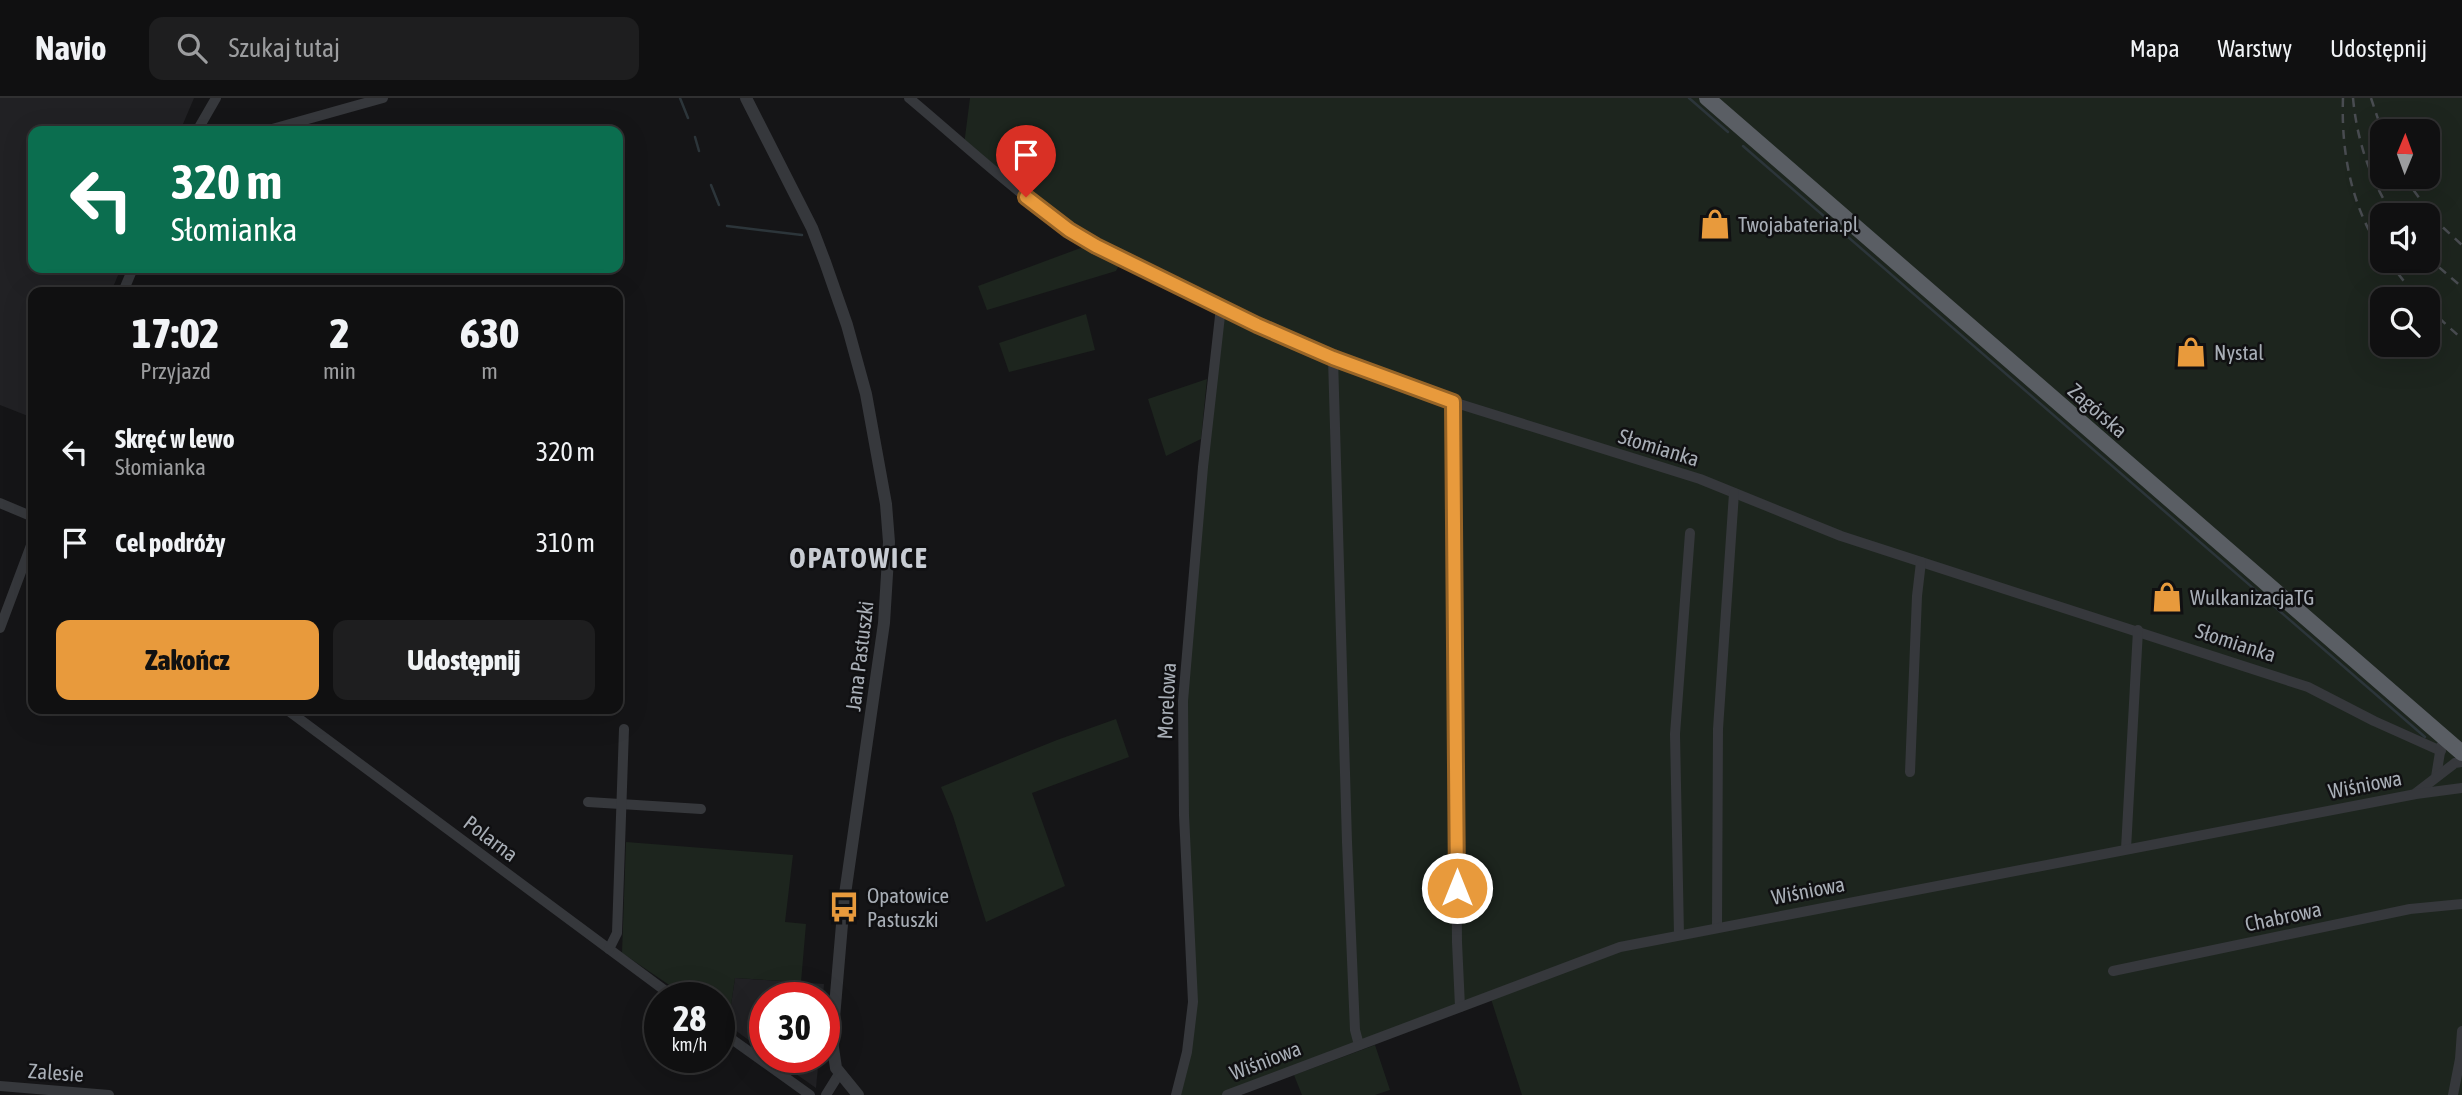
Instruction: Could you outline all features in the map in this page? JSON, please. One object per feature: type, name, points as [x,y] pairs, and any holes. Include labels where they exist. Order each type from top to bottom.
[{"type":"highway","name":"Zagórska","points":[[1707,98],[2462,753]]},
{"type":"street","points":[[200,126],[216,98]]},
{"type":"street","points":[[283,126],[383,98]]},
{"type":"street","name":"Jana Pastuszki","points":[[746,98],[802,208],[847,325],[866,394],[886,504],[889,542],[884,623],[845,896],[834,1014],[832,1050],[839,1074]]},
{"type":"street","name":"Słomianka","points":[[909,98],[1069,230],[1096,246],[1275,334],[1453,402],[1700,479],[1841,536],[2308,687],[2441,751]]},
{"type":"street","name":"Morelowa","points":[[1176,1095],[1187,1052],[1193,1002],[1184,815],[1183,701],[1203,467],[1221,307]]},
{"type":"street","points":[[1333,358],[1346,829],[1355,1030],[1359,1045]]},
{"type":"street","points":[[1453,402],[1457,942],[1460,1007]]},
{"type":"street","points":[[1717,927],[1718,729],[1734,493]]},
{"type":"street","points":[[0,503],[28,515]]},
{"type":"street","points":[[1679,935],[1675,734],[1690,533]]},
{"type":"street","points":[[0,628],[28,553]]},
{"type":"street","points":[[1910,772],[1917,596],[1921,562]]},
{"type":"street","points":[[2126,849],[2138,630]]},
{"type":"street","name":"Polarna","points":[[293,714],[653,982]]},
{"type":"street","points":[[609,949],[617,933],[624,729]]},
{"type":"street","points":[[2436,777],[2441,751],[2440,734]]},
{"type":"street","name":"Wiśniowa","points":[[2416,794],[2455,763],[2462,762]]},
{"type":"street","name":"Wiśniowa","points":[[1227,1095],[1620,947],[2460,786]]},
{"type":"street","points":[[588,802],[701,808]]},
{"type":"street","name":"Chabrowa","points":[[2113,971],[2410,909],[2462,904]]},
{"type":"street","points":[[2453,1095],[2462,1031]]},
{"type":"street","points":[[735,1041],[810,1095]]},
{"type":"street","points":[[826,1095],[839,1074],[858,1095]]},
{"type":"street","name":"Zalesie","points":[[0,1086],[110,1095]]},
{"type":"shaded area","points":[[0,98],[194,98],[182,126],[28,126],[28,273],[119,273],[113,287],[28,287],[28,416],[0,405]]},
{"type":"shaded area","points":[[970,98],[2462,98],[2462,1095],[1522,1095],[1491,999],[1240,1095],[1175,1095],[1191,1008],[1181,725],[1217,313],[1216,305],[1097,245],[964,145]]},
{"type":"shaded area","points":[[1086,246],[1120,263],[1116,271],[987,310],[978,286]]},
{"type":"shaded area","points":[[1086,314],[1095,350],[1009,372],[999,343]]},
{"type":"shaded area","points":[[1207,379],[1201,439],[1166,456],[1148,399]]},
{"type":"shaded area","points":[[1116,719],[1129,757],[1032,793],[1065,886],[986,922],[953,816],[941,787]]},
{"type":"shaded area","points":[[626,842],[793,855],[785,922],[806,924],[801,982],[735,978],[734,982],[665,982],[622,953]]},
{"type":"shaded area","points":[[735,978],[794,982],[749,982],[749,1040],[735,1030]]},
{"type":"shaded area","points":[[1375,1045],[1390,1090],[1375,1095],[1302,1095],[1294,1075]]},
{"type":"shaded area","points":[[795,1073],[817,1073],[816,1088]]},
{"type":"waterway","points":[[680,98],[688,118]]},
{"type":"waterway","points":[[1689,98],[1728,132]]},
{"type":"waterway","points":[[695,137],[699,151]]},
{"type":"waterway","points":[[1743,146],[2425,737]]},
{"type":"waterway","points":[[711,185],[719,205]]},
{"type":"waterway","points":[[727,226],[802,235]]},
{"type":"railway","points":[[2343,98],[2344,138],[2350,178],[2370,233]]},
{"type":"railway","points":[[2353,98],[2366,159],[2386,203]]},
{"type":"railway","points":[[2371,98],[2378,119]]},
{"type":"railway","points":[[2413,189],[2436,221],[2462,245]]},
{"type":"railway","points":[[2440,268],[2462,287]]},
{"type":"railway","points":[[2397,273],[2409,287]]},
{"type":"railway","points":[[2440,319],[2462,339]]},
{"type":"place","name":"Twojabateria.pl","points":[[1715,224]]},
{"type":"place","name":"Nystal","points":[[2191,352]]},
{"type":"place","name":"WulkanizacjaTG","points":[[2167,597]]},
{"type":"place","name":"Opatowice Pastuszki","points":[[844,907]]},
{"type":"district","name":"OPATOWICE","points":[[859,558]]},
{"type":"route","points":[[1026,197],[1069,230],[1096,246],[1275,334],[1453,402],[1457,888]]}]
